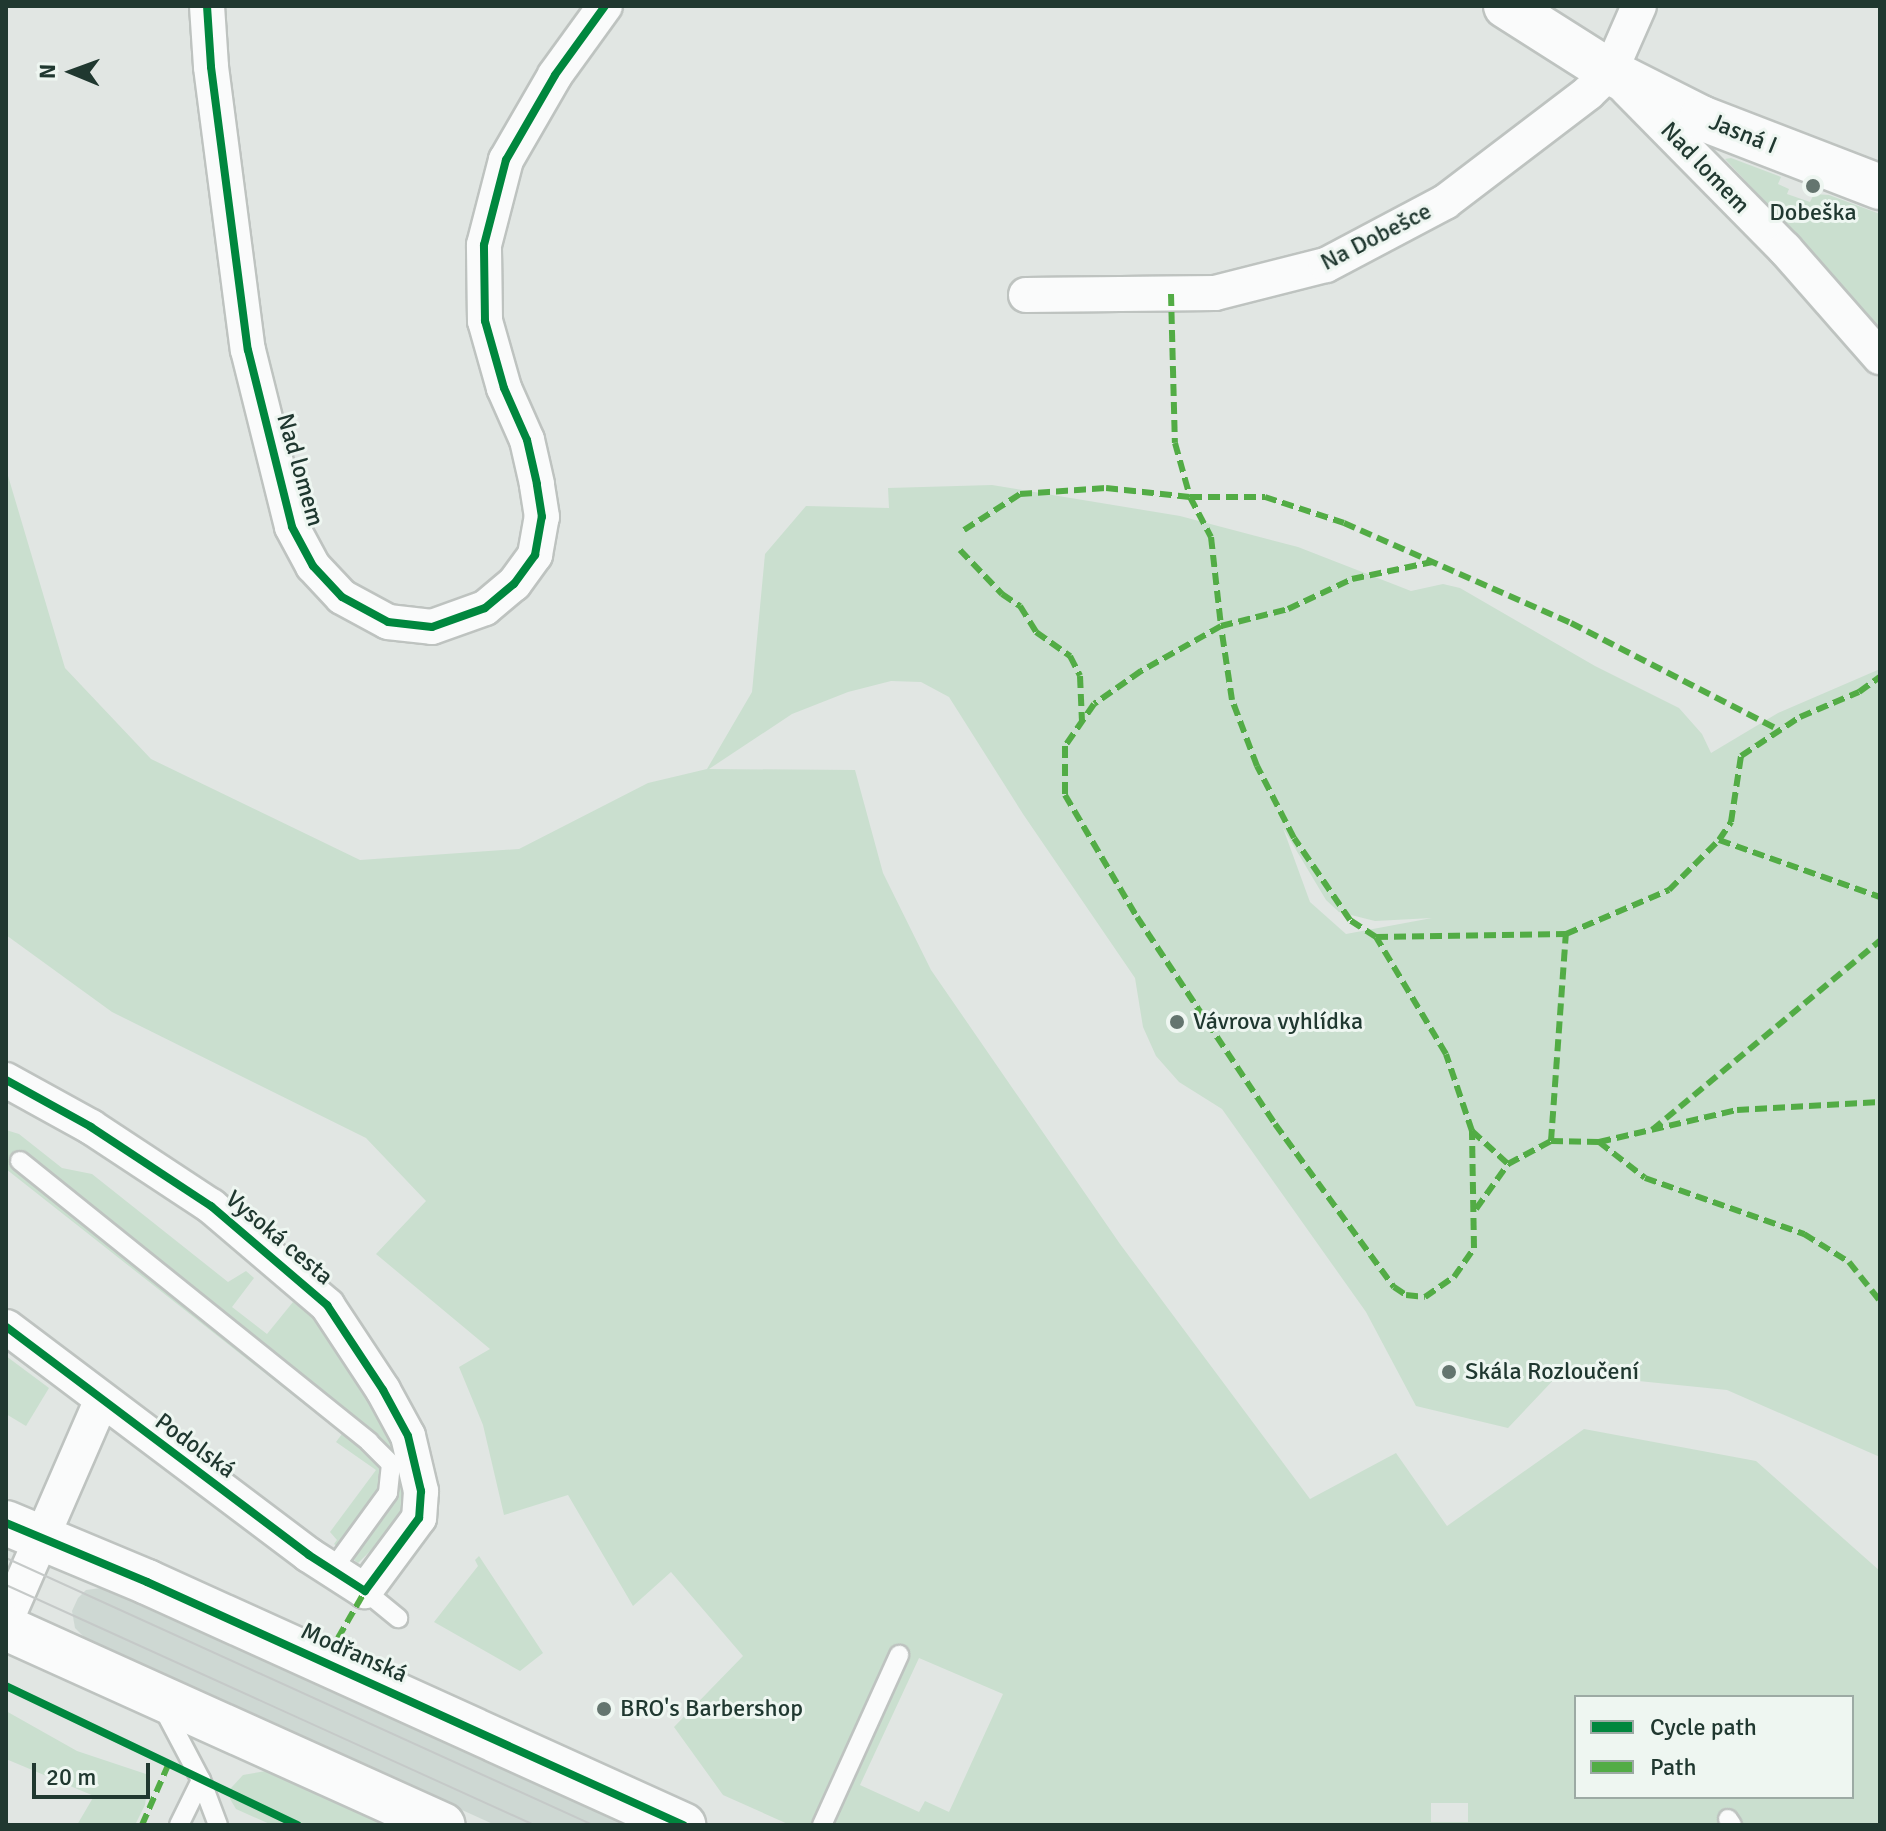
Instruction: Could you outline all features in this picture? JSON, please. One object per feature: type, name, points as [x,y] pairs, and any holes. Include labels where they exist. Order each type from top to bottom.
[{"type":"main road","name":"Nad lomem","points":[[1506,6],[1610,72]]},
{"type":"main road","name":"Jasná I","points":[[1610,72],[1701,118],[1880,187]]},
{"type":"main road","name":"Modřanská","points":[[24,1530],[376,1684],[683,1825]]},
{"type":"main road","points":[[6,1628],[443,1825]]},
{"type":"street","name":"Nad lomem","points":[[207,6],[211,67],[248,350],[292,527],[313,566],[342,597],[388,622],[432,627],[485,608],[514,584],[535,555],[542,517],[537,484],[527,440],[504,388],[485,321],[484,245],[506,160],[555,75],[605,6]]},
{"type":"street","name":"Na Dobešce","points":[[1026,295],[1215,293],[1326,265],[1445,202],[1588,93],[1610,72],[1639,6]]},
{"type":"street","name":"Nad lomem","points":[[1610,72],[1785,249],[1880,357]]},
{"type":"street","name":"Vysoká cesta","points":[[6,1080],[91,1127],[211,1206],[327,1305],[383,1390],[408,1436],[421,1491],[419,1518],[365,1591]]},
{"type":"street","name":"Podolská","points":[[6,1327],[101,1402],[365,1591]]},
{"type":"street","points":[[6,1620],[24,1530],[101,1402]]},
{"type":"lane","points":[[20,1161],[369,1442],[391,1464],[388,1493],[332,1570]]},
{"type":"lane","points":[[365,1591],[398,1618]]},
{"type":"lane","points":[[822,1825],[899,1655]]},
{"type":"lane","points":[[156,1695],[201,1780],[218,1825]]},
{"type":"lane","points":[[179,1825],[201,1780]]},
{"type":"shaded area","points":[[101,1588],[116,1591],[631,1825],[495,1825],[85,1638],[75,1628],[72,1611],[86,1590]]},
{"type":"green space","points":[[1731,158],[1781,177],[1778,184],[1789,189],[1787,194],[1810,202],[1814,194],[1829,195],[1880,214],[1880,332],[1813,253],[1725,159]]},
{"type":"green space","points":[[6,469],[65,668],[151,759],[360,860],[519,849],[648,783],[707,769],[752,692],[765,554],[806,506],[889,508],[888,488],[992,485],[1180,516],[1298,547],[1411,591],[1443,584],[1460,588],[1595,666],[1679,708],[1702,734],[1711,753],[1778,713],[1880,669],[1880,1457],[1727,1390],[1560,1373],[1508,1428],[1416,1406],[1366,1312],[1222,1109],[1179,1082],[1156,1056],[1143,1027],[1135,978],[1023,814],[949,697],[921,682],[891,681],[848,692],[792,714],[709,769],[855,770],[883,873],[931,970],[1120,1244],[1310,1499],[1396,1453],[1447,1526],[1584,1429],[1756,1461],[1880,1571],[1880,1825],[790,1825],[723,1795],[674,1727],[743,1656],[671,1572],[633,1606],[568,1495],[504,1515],[483,1425],[459,1367],[490,1349],[376,1254],[426,1201],[366,1138],[112,1012],[6,935]],"holes":[[[1283,828],[1326,900],[1339,912],[1375,921],[1432,918],[1346,934],[1310,902]],[[919,1658],[1003,1694],[949,1812],[925,1801],[919,1812],[860,1785]],[[1431,1803],[1468,1803],[1468,1822],[1431,1822]]]},
{"type":"green space","points":[[6,1130],[19,1134],[62,1168],[92,1174],[228,1282],[246,1271],[254,1278],[232,1307],[267,1334],[293,1302],[383,1370],[408,1514],[358,1563],[334,1544],[337,1540],[330,1532],[376,1470],[336,1442],[342,1434],[6,1169]]},
{"type":"green space","points":[[6,1356],[49,1388],[26,1426],[6,1414]]},
{"type":"green space","points":[[479,1556],[543,1653],[520,1671],[434,1622],[478,1566],[475,1560]]},
{"type":"green space","points":[[6,1711],[77,1751],[149,1775],[145,1805],[135,1825],[77,1825],[94,1796],[6,1759]]},
{"type":"green space","points":[[266,1771],[388,1825],[272,1825],[236,1809],[230,1799],[231,1788],[243,1775]]},
{"type":"tram line","points":[[6,1558],[593,1825]]},
{"type":"tram line","points":[[6,1585],[534,1825]]},
{"type":"marked path","points":[[1171,294],[1175,443],[1190,497],[1211,537],[1221,626],[1141,671],[1094,704],[1065,746],[1065,795],[1137,917],[1275,1124],[1394,1287],[1406,1295],[1425,1297],[1454,1277],[1474,1248],[1472,1131],[1446,1054],[1376,937],[1350,920],[1294,838],[1257,766],[1232,700],[1221,626],[1288,609],[1352,579],[1432,562]]},
{"type":"marked path","points":[[964,530],[1020,494],[1106,488],[1190,497],[1265,497],[1344,523],[1571,623],[1779,730]]},
{"type":"marked path","points":[[960,550],[1002,594],[1020,606],[1036,632],[1070,656],[1080,676],[1082,722]]},
{"type":"marked path","points":[[1376,937],[1566,934],[1669,890],[1719,840],[1731,822],[1741,756],[1800,717],[1859,692],[1880,677]]},
{"type":"marked path","points":[[1719,840],[1880,897]]},
{"type":"marked path","points":[[1551,1141],[1566,934]]},
{"type":"marked path","points":[[1652,1130],[1880,941]]},
{"type":"marked path","points":[[1599,1142],[1737,1110],[1880,1102]]},
{"type":"marked path","points":[[1472,1131],[1508,1164]]},
{"type":"marked path","points":[[1476,1209],[1508,1164],[1551,1141],[1599,1142],[1645,1178],[1804,1234],[1849,1262],[1880,1301]]},
{"type":"marked path","points":[[338,1638],[365,1591]]},
{"type":"marked path","points":[[142,1825],[169,1763]]},
{"type":"cycle path","points":[[207,6],[211,67],[248,350],[292,527],[313,566],[342,597],[388,622],[432,627],[485,608],[514,584],[535,555],[542,517],[537,484],[527,440],[504,388],[485,321],[484,245],[506,160],[555,75],[605,6]]},
{"type":"cycle path","points":[[6,1080],[91,1127],[211,1206],[327,1305],[383,1390],[408,1436],[421,1491],[419,1518],[365,1591],[309,1555],[6,1327]]},
{"type":"cycle path","points":[[6,1523],[147,1582],[683,1825]]},
{"type":"cycle path","points":[[6,1686],[298,1825]]},
{"type":"place","name":"Dobeška","points":[[1813,186]]},
{"type":"place","name":"Vávrova vyhlídka","points":[[1177,1022]]},
{"type":"place","name":"Skála Rozloučení","points":[[1449,1372]]},
{"type":"place","name":"BRO's Barbershop","points":[[604,1709]]}]
